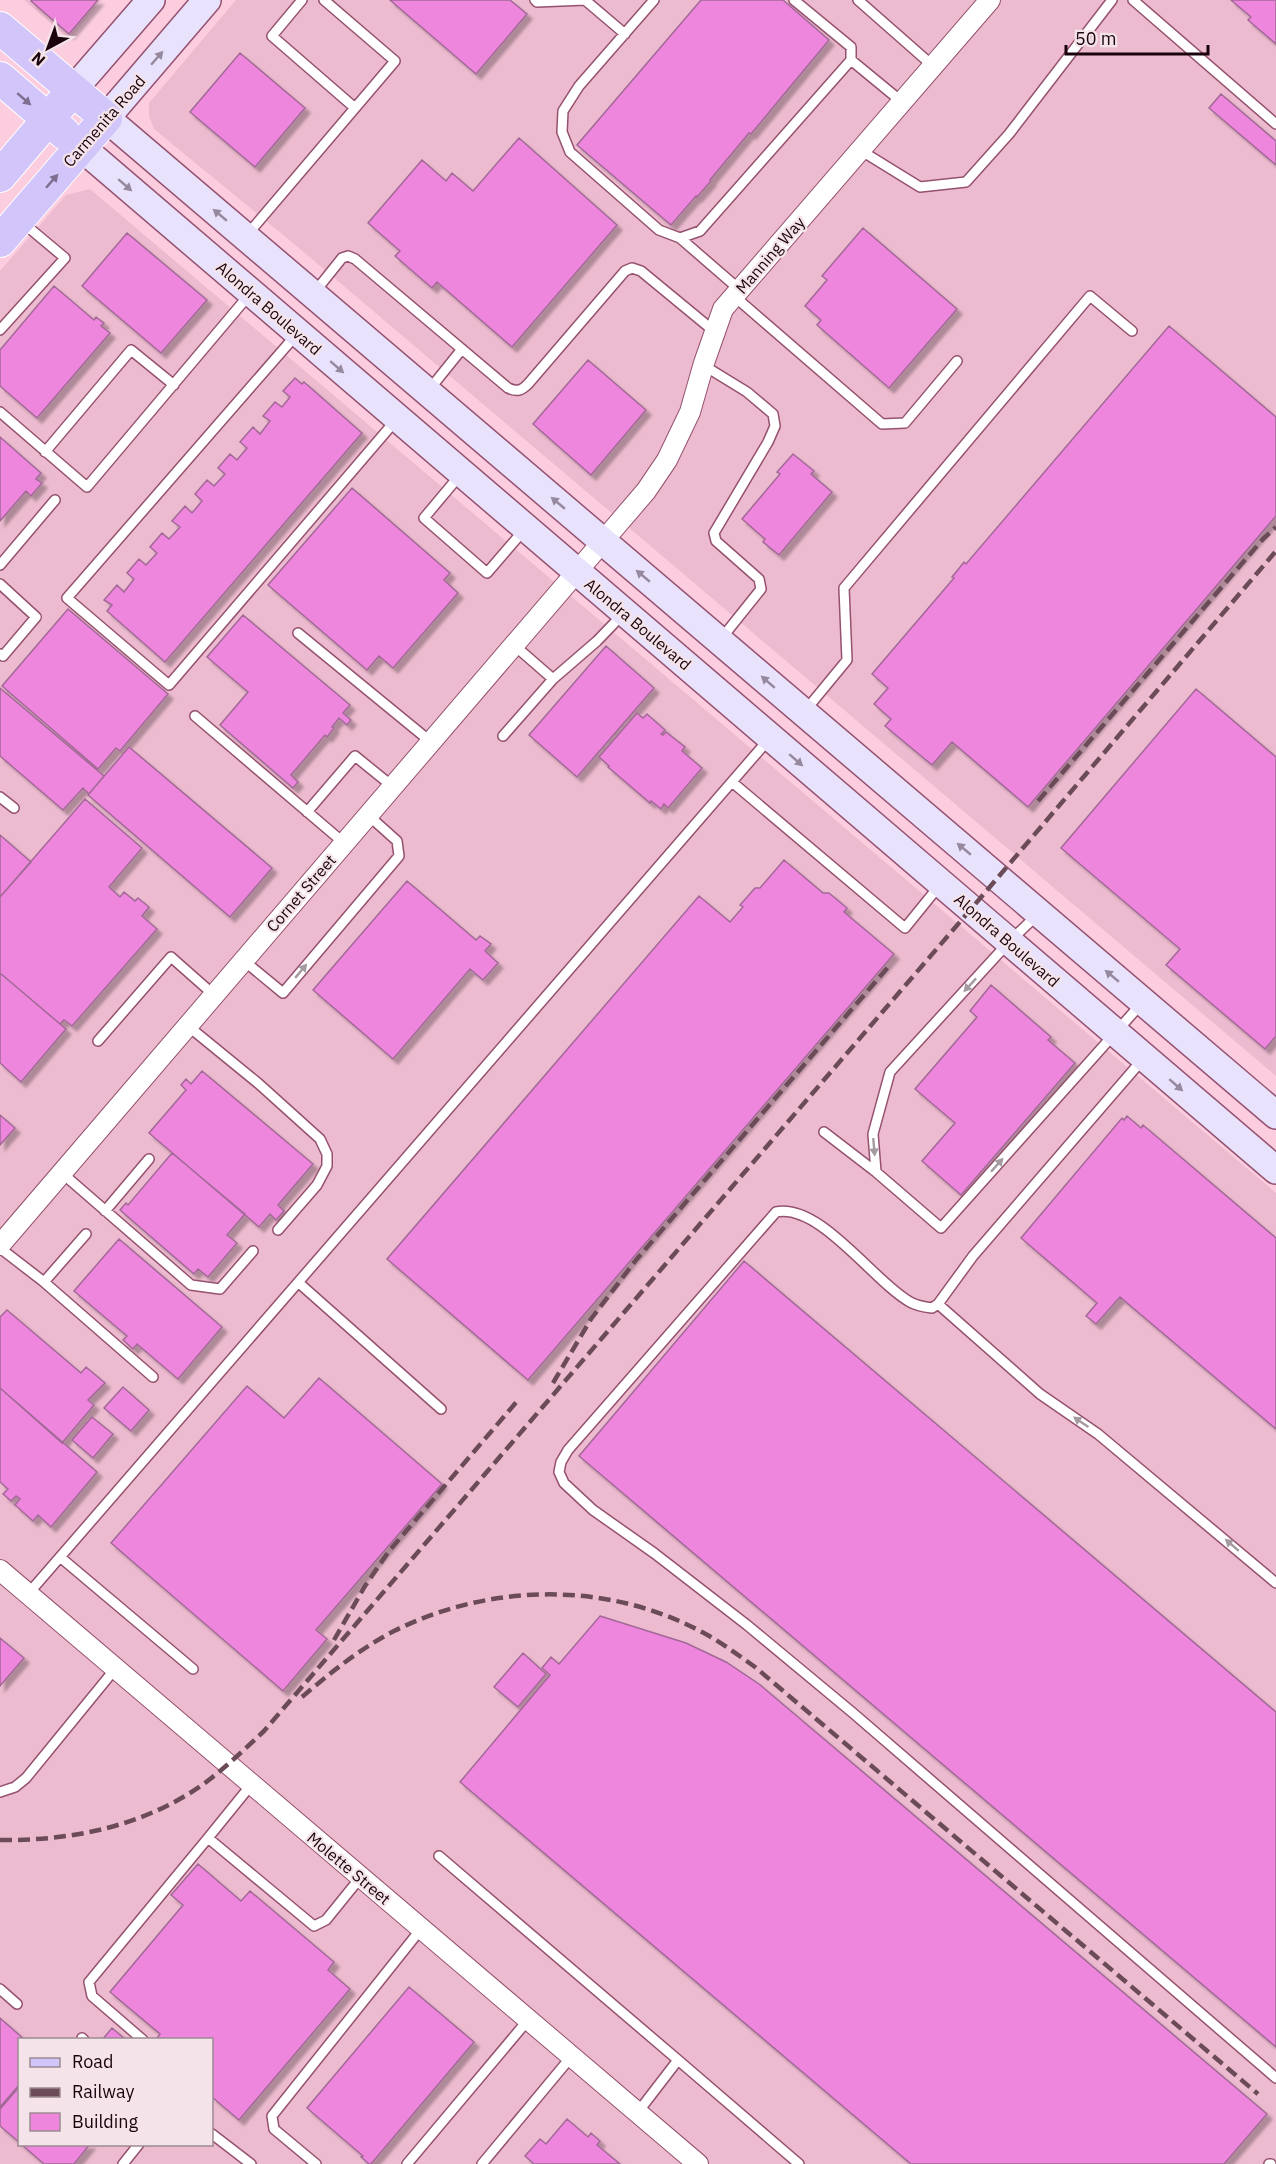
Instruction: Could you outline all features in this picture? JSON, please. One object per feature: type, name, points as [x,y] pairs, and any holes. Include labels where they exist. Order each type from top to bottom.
[{"type":"main road","points":[[0,176],[151,0]]},
{"type":"main road","name":"Carmenita Road","points":[[9,230],[207,0]]},
{"type":"main road","points":[[0,28],[1275,1112]]},
{"type":"main road","name":"Alondra Boulevard","points":[[0,78],[1276,1170]]},
{"type":"main road","points":[[1144,1058],[1173,1027]]},
{"type":"street","name":"Manning Way","points":[[602,541],[646,491],[667,460],[690,412],[703,365],[723,309],[990,0]]},
{"type":"street","name":"Cornet Street","points":[[0,1247],[602,541]]},
{"type":"street","name":"Molette Street","points":[[0,1570],[698,2164]]},
{"type":"lane","points":[[302,0],[272,36],[355,108]]},
{"type":"lane","points":[[245,237],[395,61],[324,0]]},
{"type":"lane","points":[[535,0],[537,2],[585,0],[625,33]]},
{"type":"lane","points":[[654,0],[579,86],[563,111],[562,132],[570,152],[659,231],[680,238],[882,424],[905,423],[957,361]]},
{"type":"lane","points":[[680,238],[700,231],[851,60],[851,47],[794,0]]},
{"type":"lane","points":[[858,0],[933,66]]},
{"type":"lane","points":[[860,150],[920,187],[966,182],[1009,134],[1112,0]]},
{"type":"lane","points":[[1133,0],[1276,124]]},
{"type":"lane","points":[[851,60],[902,102]]},
{"type":"lane","points":[[0,330],[65,258],[9,230]]},
{"type":"lane","points":[[313,295],[342,258],[348,256],[355,259],[514,391],[522,390],[625,271],[632,268],[641,271],[715,332]]},
{"type":"lane","points":[[0,412],[87,487],[251,293]]},
{"type":"lane","points":[[803,713],[847,660],[844,588],[1090,297],[1132,331]]},
{"type":"lane","points":[[297,333],[67,598],[84,613],[169,685],[397,418]]},
{"type":"lane","points":[[427,392],[462,349]]},
{"type":"lane","points":[[45,452],[131,350],[174,385]]},
{"type":"lane","points":[[703,365],[747,392],[773,414],[774,426],[768,442],[714,533],[716,541],[759,579],[761,589],[719,641]]},
{"type":"lane","points":[[462,474],[424,518],[487,573],[526,528]]},
{"type":"lane","points":[[2,560],[55,500]]},
{"type":"lane","points":[[0,584],[36,617],[3,656],[0,654]]},
{"type":"lane","points":[[503,736],[554,679],[597,641],[624,612]]},
{"type":"lane","points":[[298,633],[431,742]]},
{"type":"lane","points":[[514,645],[554,679]]},
{"type":"lane","points":[[195,716],[344,843]]},
{"type":"lane","points":[[28,1594],[771,738]]},
{"type":"lane","points":[[307,812],[355,756],[393,786]]},
{"type":"lane","points":[[732,782],[905,928],[941,884]]},
{"type":"lane","points":[[0,797],[14,808]]},
{"type":"lane","points":[[243,960],[283,993],[399,856],[397,841],[368,815]]},
{"type":"lane","points":[[876,1172],[873,1134],[890,1072],[1009,942],[1039,913]]},
{"type":"lane","points":[[98,1041],[171,957],[214,995]]},
{"type":"lane","points":[[824,1132],[876,1172],[941,1228],[1143,1002]]},
{"type":"lane","points":[[188,1026],[259,1084],[320,1140],[327,1154],[327,1166],[317,1185],[278,1230]]},
{"type":"lane","points":[[1144,1058],[973,1256],[938,1304],[932,1308],[909,1302],[832,1233],[801,1214],[785,1210],[776,1212],[568,1450],[561,1462],[559,1472],[564,1483],[593,1510],[654,1553],[774,1647],[1276,2078]]},
{"type":"lane","points":[[105,1210],[149,1159]]},
{"type":"lane","points":[[62,1173],[191,1285],[220,1289],[253,1251]]},
{"type":"lane","points":[[44,1282],[86,1234]]},
{"type":"lane","points":[[0,1247],[44,1282],[153,1377]]},
{"type":"lane","points":[[299,1283],[441,1409]]},
{"type":"lane","points":[[938,1304],[1040,1394],[1098,1434],[1276,1583]]},
{"type":"lane","points":[[60,1557],[193,1669]]},
{"type":"lane","points":[[0,1792],[15,1787],[26,1779],[115,1670]]},
{"type":"lane","points":[[141,2038],[92,1996],[89,1982],[251,1785]]},
{"type":"lane","points":[[208,1838],[314,1926],[326,1920],[360,1878]]},
{"type":"lane","points":[[439,1856],[799,2164]]},
{"type":"lane","points":[[316,2164],[274,2129],[272,2116],[421,1929]]},
{"type":"lane","points":[[0,1989],[17,2004]]},
{"type":"lane","points":[[407,2164],[528,2020]]},
{"type":"lane","points":[[482,2164],[572,2057]]},
{"type":"lane","points":[[638,2112],[678,2060]]},
{"type":"lane","points":[[213,2135],[251,2164]]},
{"type":"lane","points":[[123,2164],[138,2146]]},
{"type":"shaded area","points":[[24,0],[102,0],[69,39]]},
{"type":"shaded area","points":[[236,0],[1276,0],[1276,1076],[293,243],[154,129],[149,116],[149,103]]},
{"type":"shaded area","points":[[90,189],[1276,1193],[1276,2164],[0,2164],[0,271],[66,195]]},
{"type":"building","points":[[32,0],[98,0],[69,34]]},
{"type":"building","points":[[390,0],[510,0],[527,14],[476,74]]},
{"type":"building","points":[[701,0],[783,0],[829,40],[711,181],[671,225],[577,145]]},
{"type":"building","points":[[1231,0],[1276,0],[1276,44],[1248,20],[1251,17]]},
{"type":"building","points":[[240,53],[305,108],[255,167],[190,112]]},
{"type":"building","points":[[1221,94],[1276,141],[1276,165],[1209,108]]},
{"type":"building","points":[[519,138],[617,225],[512,347],[437,282],[432,288],[395,256],[400,251],[368,223],[422,160],[446,181],[452,173],[473,191]]},
{"type":"building","points":[[863,228],[957,309],[889,388],[817,325],[821,320],[805,306],[827,280],[822,276]]},
{"type":"building","points":[[127,233],[207,300],[161,353],[82,286]]},
{"type":"building","points":[[54,286],[94,320],[96,317],[104,323],[101,326],[110,333],[37,418],[0,386],[0,350]]},
{"type":"building","points":[[1169,326],[1276,417],[1276,516],[1028,807],[952,742],[932,765],[885,726],[891,719],[874,704],[888,688],[872,674],[954,578],[952,577],[964,562],[966,564]]},
{"type":"building","points":[[588,360],[646,410],[591,475],[533,424]]},
{"type":"building","points":[[295,378],[302,384],[304,382],[362,433],[165,662],[107,611],[112,605],[104,600],[117,585],[124,592],[134,579],[127,573],[139,559],[146,565],[157,553],[150,547],[162,533],[169,539],[180,527],[172,521],[185,506],[192,513],[202,501],[195,494],[207,480],[214,486],[225,474],[218,468],[230,454],[237,460],[247,448],[240,442],[253,427],[260,434],[270,421],[263,416],[275,402],[282,407],[290,397],[283,391]]},
{"type":"building","points":[[0,437],[41,473],[36,479],[42,483],[31,496],[26,491],[0,521]]},
{"type":"building","points":[[793,454],[814,471],[811,474],[832,492],[779,555],[763,542],[765,539],[742,519],[780,474],[777,472]]},
{"type":"building","points":[[352,488],[450,573],[444,580],[458,593],[393,668],[379,656],[367,670],[268,585]]},
{"type":"building","points":[[68,609],[168,694],[120,751],[116,748],[98,769],[2,686]]},
{"type":"building","points":[[243,615],[350,705],[343,713],[351,720],[347,725],[339,718],[327,737],[325,735],[291,775],[298,782],[293,788],[220,725],[248,692],[207,657]]},
{"type":"building","points":[[606,646],[654,688],[577,777],[529,735]]},
{"type":"building","points":[[0,688],[104,776],[89,794],[83,788],[63,810],[0,756]]},
{"type":"building","points":[[1196,689],[1276,757],[1276,1036],[1265,1049],[1166,965],[1180,949],[1061,848]]},
{"type":"building","points":[[637,713],[643,718],[647,714],[665,730],[661,734],[666,732],[685,747],[682,751],[702,768],[668,808],[664,804],[661,809],[651,801],[650,803],[599,757]]},
{"type":"building","points":[[129,747],[272,868],[230,917],[88,795]]},
{"type":"building","points":[[85,799],[142,848],[109,887],[120,897],[124,892],[135,901],[138,898],[149,907],[142,916],[157,929],[72,1026],[64,1020],[60,1024],[0,973],[0,897]]},
{"type":"building","points":[[0,835],[31,862],[0,897]]},
{"type":"building","points":[[784,860],[823,893],[829,893],[847,908],[844,912],[894,954],[528,1380],[387,1259],[699,896],[730,922],[743,907],[740,905],[755,888],[760,888]]},
{"type":"building","points":[[407,881],[476,940],[480,936],[491,944],[485,951],[498,963],[483,980],[470,969],[393,1059],[313,990]]},
{"type":"building","points":[[0,973],[66,1029],[21,1082],[0,1063]]},
{"type":"building","points":[[991,985],[1051,1037],[1048,1040],[1075,1063],[961,1195],[922,1161],[955,1123],[915,1089],[977,1017],[970,1011]]},
{"type":"building","points":[[202,1071],[313,1164],[278,1205],[284,1211],[276,1220],[270,1214],[259,1227],[149,1133],[186,1090],[181,1085],[186,1079],[191,1084]]},
{"type":"building","points":[[0,1115],[15,1128],[0,1145]]},
{"type":"building","points":[[1127,1116],[1141,1128],[1143,1125],[1276,1238],[1276,1429],[1120,1297],[1096,1324],[1086,1316],[1097,1303],[1021,1238],[1122,1118],[1124,1120]]},
{"type":"building","points":[[172,1153],[245,1214],[227,1235],[237,1243],[208,1277],[198,1269],[194,1274],[120,1210],[126,1203],[128,1205]]},
{"type":"building","points":[[119,1239],[222,1327],[178,1379],[137,1344],[133,1349],[123,1340],[127,1336],[74,1291]]},
{"type":"building","points":[[744,1261],[1276,1712],[1276,2047],[579,1456]]},
{"type":"building","points":[[7,1310],[81,1373],[86,1367],[105,1383],[88,1400],[94,1405],[62,1443],[0,1388],[0,1317]]},
{"type":"building","points":[[319,1378],[442,1484],[316,1630],[327,1639],[283,1691],[111,1543],[247,1386],[284,1418]]},
{"type":"building","points":[[123,1387],[149,1410],[131,1431],[104,1408]]},
{"type":"building","points":[[0,1388],[97,1472],[51,1527],[38,1515],[33,1521],[15,1505],[20,1499],[16,1496],[11,1501],[3,1494],[8,1489],[0,1482]]},
{"type":"building","points":[[92,1417],[113,1434],[93,1458],[72,1440]]},
{"type":"building","points":[[600,1616],[686,1643],[726,1662],[759,1684],[1267,2114],[1224,2164],[911,2164],[460,1782],[550,1675],[542,1668],[551,1657],[559,1664]]},
{"type":"building","points":[[0,1638],[24,1658],[0,1686]]},
{"type":"building","points":[[523,1653],[546,1674],[518,1707],[494,1687]]},
{"type":"building","points":[[198,1864],[241,1901],[250,1891],[334,1962],[328,1970],[350,1989],[239,2120],[213,2098],[213,2038],[157,2038],[160,2034],[110,1992],[183,1905],[171,1895]]},
{"type":"building","points":[[409,1987],[474,2042],[369,2164],[361,2157],[363,2156],[307,2108]]},
{"type":"building","points":[[0,2018],[23,2038],[18,2038],[18,2086],[0,2107]]},
{"type":"building","points":[[112,2028],[124,2038],[104,2038]]},
{"type":"building","points":[[18,2088],[18,2141],[0,2126],[0,2109]]},
{"type":"building","points":[[567,2119],[588,2137],[591,2133],[600,2141],[597,2145],[620,2164],[534,2164],[525,2156],[540,2139],[546,2144]]},
{"type":"building","points":[[23,2146],[88,2146],[74,2164],[44,2164]]},
{"type":"railway","points":[[1038,801],[1263,539],[1276,527]]},
{"type":"railway","points":[[0,1840],[27,1840],[81,1834],[133,1820],[158,1810],[205,1783],[264,1731],[1276,551]]},
{"type":"railway","points":[[553,1383],[591,1319],[636,1260],[889,966]]},
{"type":"railway","points":[[334,1640],[365,1586],[389,1551],[519,1399]]},
{"type":"railway","points":[[302,1697],[346,1661],[394,1631],[431,1615],[469,1604],[509,1597],[548,1594],[588,1597],[627,1604],[665,1615],[709,1636],[755,1667],[1258,2094]]}]
